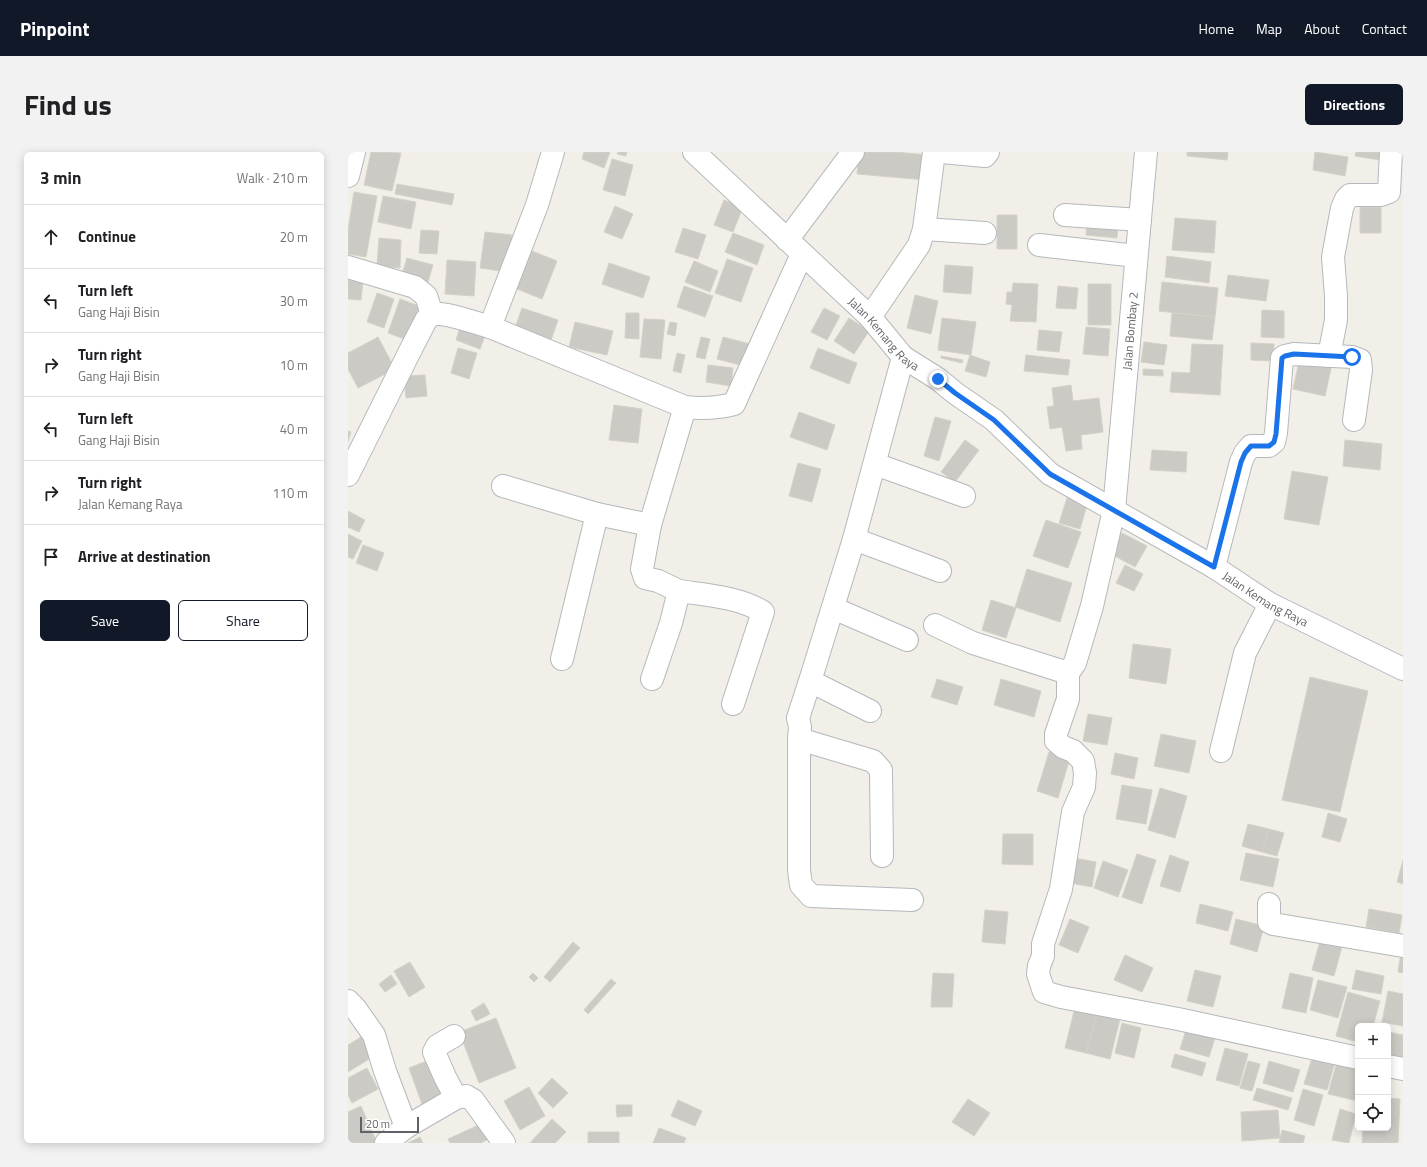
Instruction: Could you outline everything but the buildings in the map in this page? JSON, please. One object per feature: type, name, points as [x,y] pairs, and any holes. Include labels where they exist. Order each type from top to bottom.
[{"type":"street","points":[[348,176],[354,152]]},
{"type":"street","points":[[490,327],[537,205],[553,152]]},
{"type":"street","name":"Jalan Kemang Raya","points":[[694,152],[870,317],[903,357],[938,379],[955,393],[994,420],[1050,474],[1214,567],[1270,604],[1403,669]]},
{"type":"street","points":[[348,475],[426,320],[432,314],[437,313],[490,327],[685,407],[720,408],[734,404],[795,247],[853,152]]},
{"type":"street","points":[[870,317],[919,245],[924,229],[934,152]]},
{"type":"street","points":[[942,152],[985,156],[988,152]]},
{"type":"street","name":"Jalan Bombay 2","points":[[1068,673],[1075,663],[1090,612],[1114,510],[1146,152]]},
{"type":"street","points":[[1329,356],[1336,320],[1333,257],[1342,208],[1346,199],[1350,195],[1382,195],[1389,192],[1392,152]]},
{"type":"street","points":[[1065,215],[1140,220]]},
{"type":"street","points":[[924,229],[985,232]]},
{"type":"street","points":[[1039,245],[1136,256]]},
{"type":"street","points":[[348,267],[415,287],[426,296],[432,314]]},
{"type":"street","points":[[1214,567],[1241,462],[1245,453],[1251,446],[1269,446],[1274,442],[1276,434],[1282,358],[1294,354],[1352,357],[1360,360],[1361,370],[1354,420]]},
{"type":"street","points":[[903,357],[854,539],[798,718],[800,728],[799,870],[802,885],[811,896],[912,900]]},
{"type":"street","points":[[685,407],[650,525],[642,569],[645,578],[658,581],[679,591],[727,599],[754,606],[763,612],[733,704]]},
{"type":"street","points":[[875,464],[964,496]]},
{"type":"street","points":[[503,486],[597,514],[650,525]]},
{"type":"street","points":[[562,658],[597,514]]},
{"type":"street","points":[[854,539],[940,571]]},
{"type":"street","points":[[652,679],[671,623],[679,591]]},
{"type":"street","points":[[1221,751],[1245,653],[1270,604]]},
{"type":"street","points":[[832,608],[907,640]]},
{"type":"street","points":[[935,625],[973,643],[1068,673],[1068,699],[1056,734],[1056,741],[1063,747],[1073,751],[1083,761],[1085,772],[1084,787],[1073,812],[1061,890],[1043,944],[1043,956],[1038,974],[1044,992],[1061,997],[1178,1019],[1355,1057]]},
{"type":"street","points":[[810,681],[870,711]]},
{"type":"street","points":[[799,739],[873,761],[881,770],[882,856]]},
{"type":"street","points":[[1269,904],[1269,922],[1273,924],[1403,946]]},
{"type":"street","points":[[348,1001],[355,1008],[374,1035],[406,1127]]},
{"type":"street","points":[[454,1036],[437,1046],[434,1052],[456,1098]]},
{"type":"street","points":[[1391,1067],[1403,1069]]},
{"type":"street","points":[[386,1143],[406,1127],[456,1098],[466,1096],[473,1100],[504,1143]]},
{"type":"route","points":[[938,379],[955,393],[994,420],[1050,474],[1214,567],[1241,462],[1245,453],[1251,446],[1269,446],[1274,442],[1276,434],[1282,358],[1294,354],[1352,357]]}]
